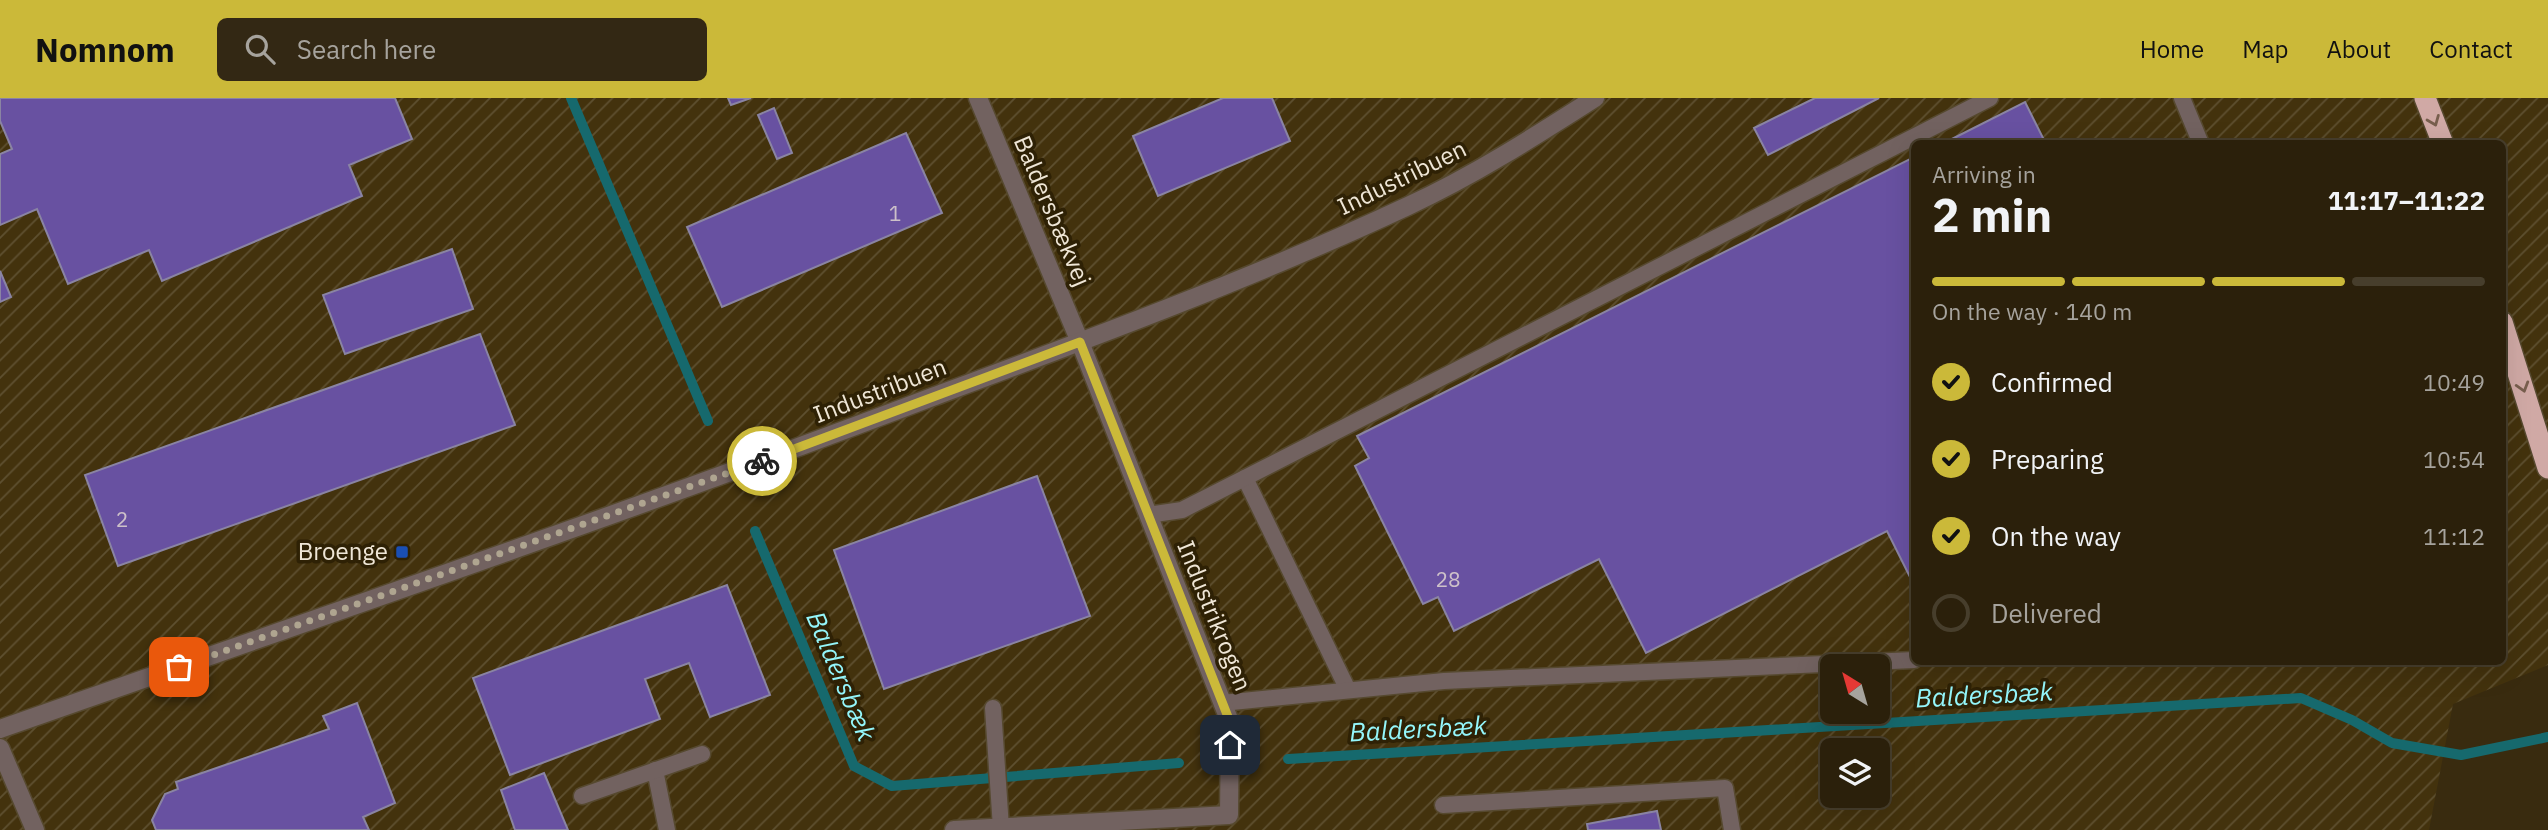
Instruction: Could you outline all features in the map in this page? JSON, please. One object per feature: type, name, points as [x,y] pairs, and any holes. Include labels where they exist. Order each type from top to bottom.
[{"type":"highway","points":[[2425,98],[2442,140]]},
{"type":"highway","points":[[2506,335],[2548,468]]},
{"type":"street","name":"Baldersbækvej","points":[[978,98],[1080,342]]},
{"type":"street","name":"Industribuen","points":[[0,729],[677,493],[1080,342],[1289,258],[1412,204],[1527,141],[1595,98]]},
{"type":"street","name":"Industrikrogen","points":[[954,830],[1229,815],[1230,722],[1080,342]]},
{"type":"street","points":[[0,748],[35,830]]},
{"type":"lane","points":[[1148,514],[1182,510],[1990,98]]},
{"type":"lane","points":[[2182,98],[2199,140]]},
{"type":"lane","points":[[1245,478],[1348,690]]},
{"type":"lane","points":[[1222,703],[1444,681],[1911,660]]},
{"type":"lane","points":[[993,708],[1001,828]]},
{"type":"lane","points":[[582,796],[702,754]]},
{"type":"lane","points":[[655,770],[667,830]]},
{"type":"lane","points":[[1443,805],[1725,788],[1732,830]]},
{"type":"shaded area","points":[[0,98],[2548,98],[2548,665],[2453,704],[2429,830],[0,830]]},
{"type":"building","points":[[0,98],[395,98],[412,139],[349,165],[362,196],[162,281],[149,250],[68,284],[37,209],[0,225],[0,154],[12,149],[0,121]]},
{"type":"building","points":[[728,98],[751,98],[731,105]]},
{"type":"building","points":[[1223,98],[1272,98],[1290,141],[1158,196],[1133,136]]},
{"type":"building","points":[[1815,98],[1879,98],[1768,155],[1754,128]]},
{"type":"building","points":[[2025,102],[2044,140],[1950,140]]},
{"type":"building","points":[[774,108],[792,153],[777,159],[758,115]]},
{"type":"building","points":[[906,133],[942,213],[722,307],[687,227]]},
{"type":"building","points":[[1911,159],[1911,579],[1887,531],[1646,653],[1599,559],[1454,631],[1438,597],[1423,604],[1355,466],[1369,458],[1357,436]]},
{"type":"building","points":[[452,249],[473,309],[345,354],[323,295]]},
{"type":"building","points":[[0,271],[11,297],[0,302]]},
{"type":"building","points":[[480,334],[515,425],[118,566],[85,475]]},
{"type":"building","points":[[1037,476],[1090,616],[884,689],[834,550]]},
{"type":"building","points":[[727,585],[770,695],[710,717],[689,663],[645,679],[660,719],[510,775],[473,678]]},
{"type":"building","points":[[357,703],[395,803],[363,817],[369,830],[156,830],[152,820],[165,794],[178,789],[176,782],[329,729],[323,716]]},
{"type":"building","points":[[544,773],[568,830],[515,830],[501,790]]},
{"type":"building","points":[[1657,811],[1661,830],[1588,830],[1587,824]]},
{"type":"waterway","name":"Baldersbæk","points":[[571,98],[708,421]]},
{"type":"waterway","name":"Baldersbæk","points":[[755,531],[854,766],[892,786],[1179,763]]},
{"type":"waterway","name":"Baldersbæk","points":[[1288,759],[2301,698],[2352,720],[2392,743],[2461,755],[2548,737]]},
{"type":"way so far","points":[[179,667],[653,502],[762,461]]},
{"type":"place","name":"Broenge","points":[[402,552]]},
{"type":"route","points":[[762,461],[1080,342],[1230,722],[1230,745]]}]
